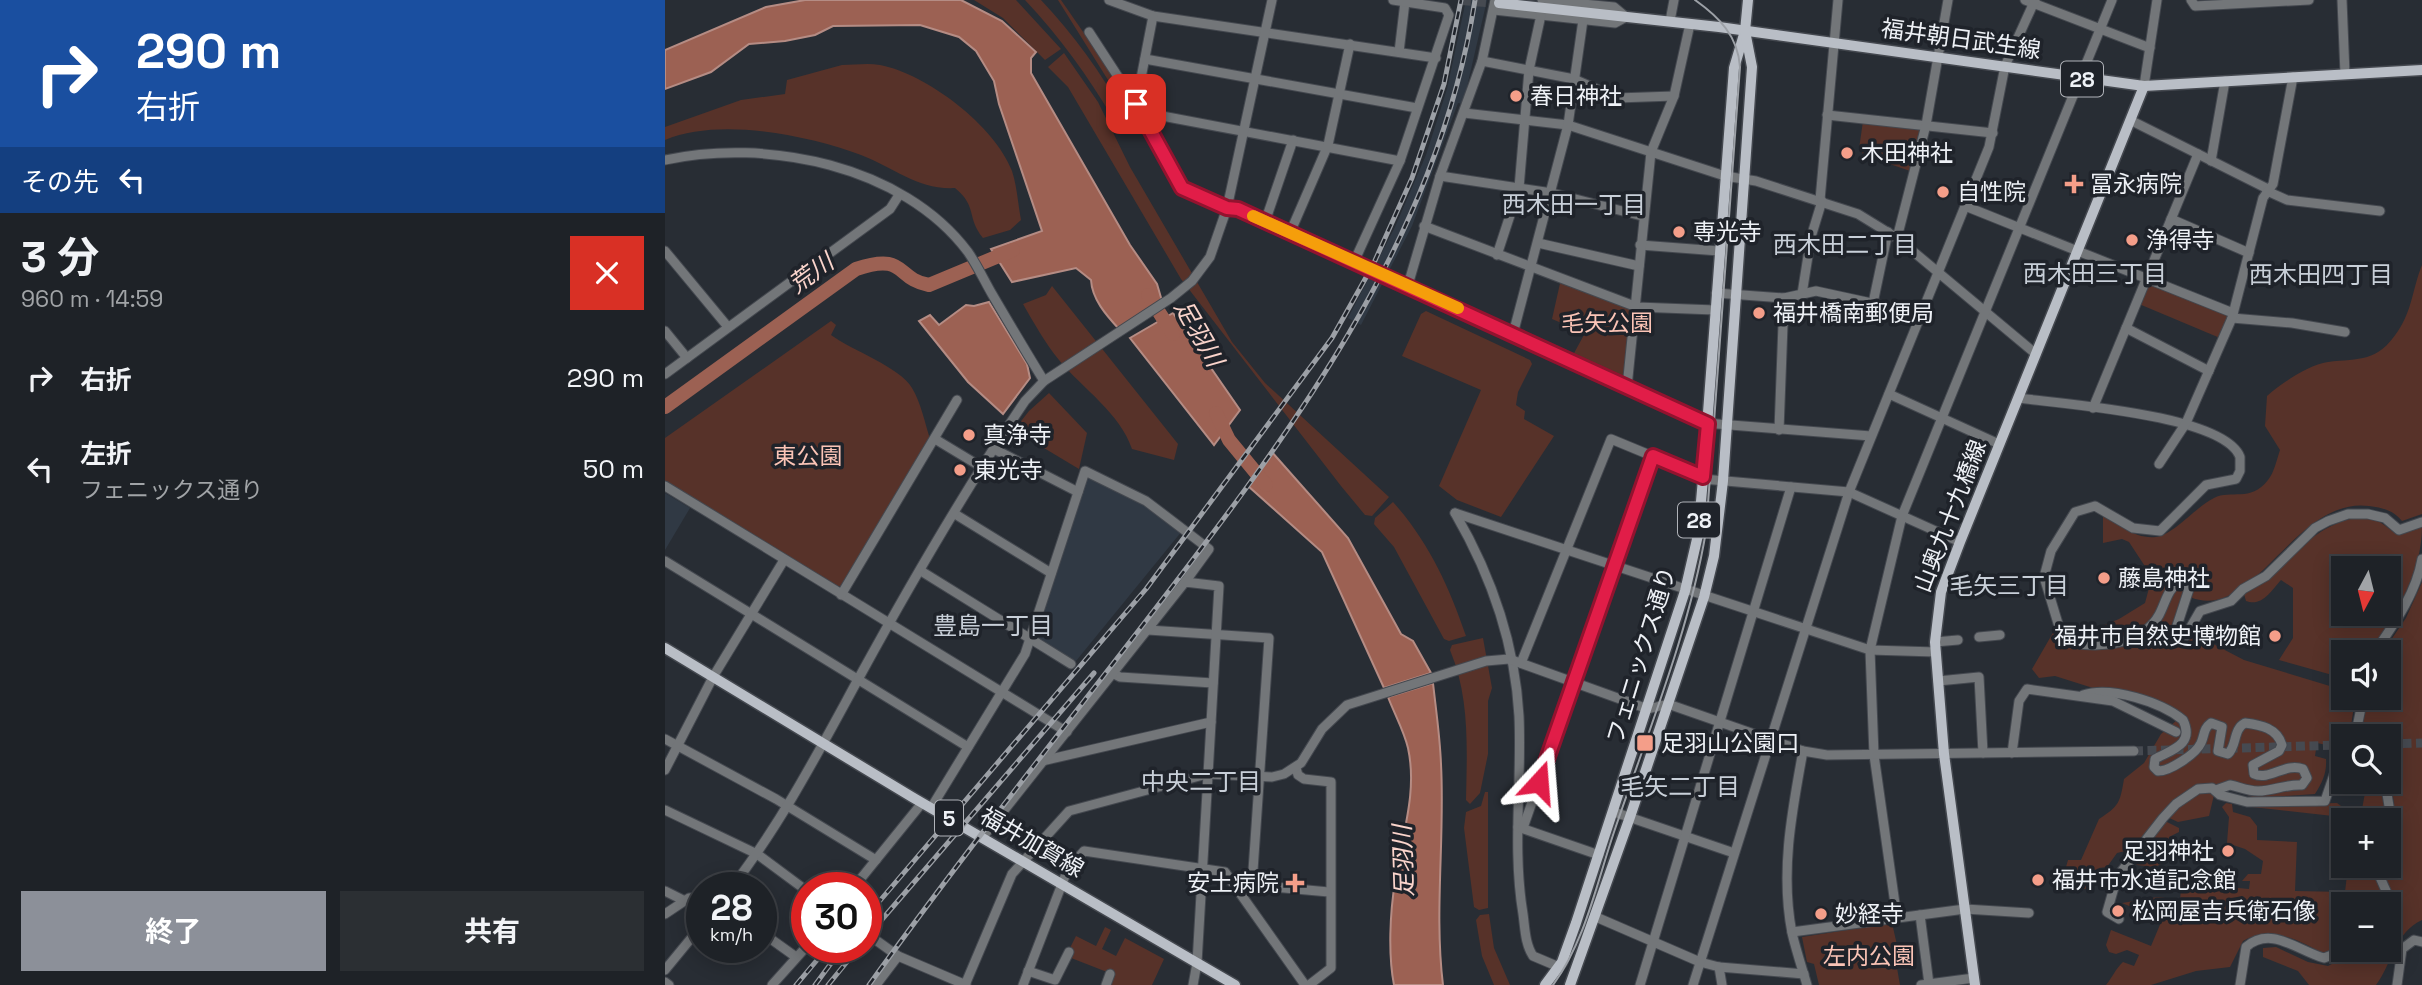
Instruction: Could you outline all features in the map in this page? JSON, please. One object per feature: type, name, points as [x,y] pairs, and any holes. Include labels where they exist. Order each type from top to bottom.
[{"type":"main road","name":"フェニックス通り","points":[[1545,985],[1559,967],[1599,855],[1685,591],[1698,535],[1734,68],[1745,31],[1748,0]]},
{"type":"main road","name":"福井朝日武生線","points":[[1496,5],[1670,21],[2144,86],[2422,70]]},
{"type":"main road","name":"フェニックス通り","points":[[1570,985],[1596,917],[1704,597],[1714,556],[1723,481],[1752,67],[1745,31]]},
{"type":"main road","name":"山奥九十九橋線","points":[[1974,981],[1944,754],[1935,647],[1941,592],[2144,86]]},
{"type":"main road","name":"福井加賀線","points":[[665,648],[1024,863],[1235,985]]},
{"type":"street","points":[[1109,0],[1132,4],[1153,16],[1265,30],[1436,58]]},
{"type":"street","points":[[743,872],[787,806],[889,624],[1025,401],[1044,381],[1171,298],[1192,281],[1206,262],[1227,208],[1272,0]]},
{"type":"street","points":[[1354,262],[1400,161],[1436,58],[1448,10],[1393,0]]},
{"type":"street","points":[[1408,285],[1440,176],[1482,61],[1496,5],[1541,15],[1615,23],[1626,17],[1615,4],[1543,0]]},
{"type":"street","points":[[1670,21],[1674,0]]},
{"type":"street","points":[[1802,294],[1811,237],[1821,201],[1837,0]]},
{"type":"street","points":[[1897,238],[1926,125],[1936,56],[1948,0]]},
{"type":"street","points":[[1897,918],[1874,755],[1870,650],[1902,516],[2112,0]]},
{"type":"street","points":[[2144,86],[2157,0]]},
{"type":"street","points":[[2191,0],[2195,6],[2309,0]]},
{"type":"street","points":[[2342,0],[2345,74]]},
{"type":"street","points":[[1693,985],[1849,492],[1993,133],[2005,65],[2031,1],[2150,48]]},
{"type":"street","points":[[1399,52],[1405,2]]},
{"type":"street","points":[[1497,255],[1519,188],[1529,71],[1541,15]]},
{"type":"street","points":[[1138,108],[1153,16]]},
{"type":"street","points":[[1513,334],[1552,193],[1567,125],[1583,20]]},
{"type":"street","points":[[1627,387],[1637,307],[1642,216],[1651,152],[1674,96],[1690,24]]},
{"type":"street","points":[[1089,33],[1138,108],[1182,188],[1227,208],[1238,209],[1408,285],[1708,424],[1871,436]]},
{"type":"street","points":[[1290,233],[1328,145],[1350,44]]},
{"type":"street","points":[[1145,59],[1417,108]]},
{"type":"street","points":[[1482,61],[1574,79],[1617,98],[1674,96]]},
{"type":"street","points":[[2159,464],[2186,423],[2233,315],[2268,190],[2273,184],[2293,78]]},
{"type":"street","points":[[2211,161],[2225,81]]},
{"type":"street","points":[[1138,108],[1400,161]]},
{"type":"street","points":[[1464,114],[1567,125],[1725,176],[1744,178],[1858,214],[1897,238],[2036,354]]},
{"type":"street","points":[[1828,115],[1993,133]]},
{"type":"street","points":[[2132,121],[2287,200],[2380,211]]},
{"type":"street","points":[[1265,222],[1293,140]]},
{"type":"street","points":[[665,160],[725,152],[791,156],[853,173],[929,212],[969,253],[1044,381]]},
{"type":"street","points":[[2093,408],[2198,154]]},
{"type":"street","points":[[1440,176],[1552,193],[1642,216]]},
{"type":"street","points":[[665,374],[890,209],[899,195]]},
{"type":"street","points":[[1965,206],[2233,315],[2344,332]]},
{"type":"street","points":[[2171,219],[2249,253]]},
{"type":"street","points":[[1425,226],[1637,307],[1715,310]]},
{"type":"street","points":[[1873,303],[1888,232]]},
{"type":"street","points":[[1538,243],[1639,267]]},
{"type":"street","points":[[1640,245],[1719,251]]},
{"type":"street","points":[[667,257],[729,327]]},
{"type":"street","points":[[1716,293],[1784,298],[1816,291],[1922,314]]},
{"type":"street","points":[[1779,430],[1784,298]]},
{"type":"street","points":[[2126,328],[2209,371]]},
{"type":"street","points":[[665,331],[687,358]]},
{"type":"street","points":[[1889,394],[1999,444]]},
{"type":"street","points":[[2018,398],[2186,423],[2232,444],[2240,457],[2238,475],[2231,481],[2206,485],[2160,531],[2133,528],[2095,506],[2075,512],[2051,551],[2044,577],[2063,635],[2073,643],[2112,643],[2143,632],[2155,622],[2173,586],[2179,582],[2187,584],[2189,589],[2174,629],[2178,637],[2185,637],[2200,611],[2231,601],[2243,589],[2266,576],[2315,528],[2339,516],[2378,516],[2399,530],[2422,522]]},
{"type":"street","points":[[841,595],[957,400]]},
{"type":"street","points":[[935,439],[983,468]]},
{"type":"street","points":[[1521,663],[1611,439],[1703,478],[1849,492],[1960,542]]},
{"type":"street","points":[[995,449],[1078,492]]},
{"type":"street","points":[[1520,827],[1574,684],[1653,456]]},
{"type":"street","points":[[866,872],[927,805],[968,747],[1025,654],[1084,471],[1146,501],[1209,549],[986,833]]},
{"type":"street","points":[[665,486],[1067,732]]},
{"type":"street","points":[[1640,985],[1722,722],[1791,487]]},
{"type":"street","points":[[1559,967],[1533,956],[1529,950],[1518,891],[1519,717],[1505,659],[1495,594],[1455,513],[1754,614],[1870,650],[1935,647],[1958,640]]},
{"type":"street","points":[[955,514],[1051,573]]},
{"type":"street","points":[[2384,640],[2396,623],[2418,577],[2422,559]]},
{"type":"street","points":[[665,770],[713,677],[783,560]]},
{"type":"street","points":[[665,561],[968,747]]},
{"type":"street","points":[[921,571],[1071,663]]},
{"type":"street","points":[[1185,582],[1220,586],[1197,963],[1193,985]]},
{"type":"street","points":[[1148,630],[1269,638],[1252,885]]},
{"type":"street","points":[[1979,637],[2000,635]]},
{"type":"street","points":[[882,944],[898,956],[966,985],[1011,877],[1072,810],[1207,774],[1272,777],[1296,768],[1335,714],[1361,698],[1466,666],[1505,659],[1647,709],[1668,704],[1803,751],[1874,755],[2134,751]]},
{"type":"street","points":[[1112,673],[1120,677],[1213,684]]},
{"type":"street","points":[[1938,681],[1979,677],[1983,754]]},
{"type":"street","points":[[2012,753],[2019,701],[2023,692],[2033,688],[2122,704],[2176,732]]},
{"type":"street","points":[[2083,695],[2095,691],[2116,692],[2178,716],[2186,725],[2185,740],[2180,748],[2154,761],[2158,771],[2170,768],[2198,747],[2211,723],[2222,727],[2218,751],[2228,754],[2233,749],[2239,727],[2245,723],[2266,727],[2281,740],[2279,751],[2253,765],[2257,776],[2296,766],[2303,769],[2308,778],[2302,785],[2284,784],[2264,791],[2230,785],[2216,790],[2204,787],[2176,804],[2117,877],[2107,912],[2119,919]]},
{"type":"street","points":[[1042,761],[1210,722]]},
{"type":"street","points":[[665,739],[787,806],[876,860]]},
{"type":"street","points":[[1803,751],[1787,848],[1792,932],[1807,985]]},
{"type":"street","points":[[1023,985],[1062,883],[1082,851],[1225,872],[1307,985],[1331,968],[1331,782],[1304,779],[1298,775],[1296,768]]},
{"type":"street","points":[[2216,790],[2220,795],[2247,802],[2325,801],[2331,783]]},
{"type":"street","points":[[665,810],[757,854],[791,879]]},
{"type":"street","points":[[1613,812],[1734,853]]},
{"type":"street","points":[[1520,827],[1599,855]]},
{"type":"street","points":[[1240,893],[1252,885],[1329,892]]},
{"type":"street","points":[[665,891],[685,901]]},
{"type":"street","points":[[665,914],[685,901]]},
{"type":"street","points":[[1792,932],[1965,909],[2029,913]]},
{"type":"street","points":[[1920,915],[1925,984],[1974,981]]},
{"type":"street","points":[[1596,917],[1700,962],[1719,967],[1804,974]]},
{"type":"street","points":[[2240,985],[2246,947],[2261,938],[2284,940],[2324,958],[2331,955]]},
{"type":"street","points":[[2397,985],[2402,949],[2414,940],[2422,942]]},
{"type":"street","points":[[667,965],[686,943]]},
{"type":"street","points":[[1028,971],[1055,980],[1069,952]]},
{"type":"street","points":[[876,985],[898,956]]},
{"type":"street","points":[[772,985],[791,963]]},
{"type":"street","points":[[1719,967],[1722,985]]},
{"type":"street","points":[[1106,985],[1110,974]]},
{"type":"shaded area","points":[[1466,0],[1487,0],[1463,104],[1458,103],[1412,226],[1361,325],[1348,318],[1395,227],[1426,155],[1447,89]]},
{"type":"shaded area","points":[[1087,477],[1145,503],[1182,531],[1076,661],[1038,639],[1036,634]]},
{"type":"shaded area","points":[[665,493],[690,508],[665,550]]},
{"type":"green space","points":[[974,0],[1016,0],[1061,49],[1045,60],[1003,18]]},
{"type":"green space","points":[[1025,0],[1041,0],[1053,13],[1076,40],[1124,114],[1114,120],[1073,57]]},
{"type":"green space","points":[[1058,0],[1061,0],[1135,107],[1128,112]]},
{"type":"green space","points":[[1064,53],[1098,102],[1130,167],[1232,342],[1265,383],[1389,497],[1372,516],[1365,515],[1341,486],[1181,279],[1068,87],[1048,67]]},
{"type":"green space","points":[[875,64],[898,70],[918,79],[957,104],[991,137],[1003,154],[1014,177],[1021,220],[1010,230],[983,238],[967,201],[955,188],[929,186],[861,155],[789,135],[737,129],[711,130],[687,133],[665,140],[665,127],[741,100],[785,94],[787,80],[842,65]]},
{"type":"green space","points":[[1863,121],[1917,127],[1920,130],[1910,171],[1864,155],[1859,149]]},
{"type":"green space","points":[[2422,265],[2422,514],[2402,521],[2391,512],[2379,508],[2343,508],[2319,520],[2234,593],[2213,600],[2190,597],[2189,583],[2176,578],[2168,587],[2150,621],[2134,633],[2123,638],[2099,642],[2077,640],[2068,635],[2087,632],[2119,619],[2145,603],[2152,577],[2129,542],[2122,539],[2103,543],[2103,513],[2134,533],[2156,537],[2169,532],[2214,498],[2247,493],[2261,487],[2272,474],[2280,450],[2265,426],[2267,396],[2312,367],[2367,357],[2383,349],[2403,323]]},
{"type":"green space","name":"毛矢公園","points":[[1561,279],[1633,308],[1625,378],[1573,355],[1585,333],[1552,319]]},
{"type":"green space","points":[[2149,281],[2230,314],[2220,338],[2139,304]]},
{"type":"green space","points":[[1052,286],[1178,444],[1174,460],[1132,449],[1119,424],[1049,347],[1023,304],[1046,295]]},
{"type":"green space","points":[[1426,311],[1530,360],[1532,364],[1518,392],[1516,405],[1525,411],[1524,419],[1554,436],[1501,517],[1457,500],[1439,486],[1481,390],[1402,356],[1421,314]]},
{"type":"green space","name":"東公園","points":[[831,321],[836,325],[831,335],[906,380],[918,400],[930,439],[842,586],[836,586],[665,483],[665,438]]},
{"type":"green space","points":[[1049,393],[1087,433],[1079,469],[1014,430],[1029,411]]},
{"type":"green space","points":[[1393,502],[1427,548],[1452,599],[1466,636],[1449,641],[1444,639],[1394,547],[1374,524],[1375,518]]},
{"type":"green space","points":[[2363,517],[2377,520],[2398,535],[2422,526],[2417,561],[2401,600],[2401,556],[2331,556],[2331,626],[2386,626],[2377,640],[2331,640],[2331,675],[2279,660],[2293,638],[2293,588],[2281,580],[2266,597],[2257,602],[2246,601],[2244,594],[2329,527],[2345,520]]},
{"type":"green space","points":[[2422,582],[2422,920],[2413,925],[2401,939],[2401,892],[2389,892],[2386,878],[2401,878],[2401,808],[2393,808],[2392,794],[2401,794],[2401,724],[2362,724],[2366,710],[2401,710],[2401,640],[2391,640],[2406,618]]},
{"type":"green space","points":[[2178,586],[2185,590],[2170,630],[2171,636],[2181,641],[2198,636],[2244,660],[2331,686],[2331,710],[2353,710],[2351,724],[2331,724],[2331,746],[2317,743],[2315,756],[2326,759],[2326,764],[2315,794],[2255,798],[2230,788],[2202,785],[2134,849],[2117,853],[2107,867],[2099,868],[2091,888],[2078,890],[2066,867],[2068,860],[2081,860],[2099,819],[2117,803],[2124,779],[2144,763],[2161,734],[2177,720],[2130,692],[2093,688],[2055,676],[2039,678],[2032,669],[2054,631],[2073,648],[2095,648],[2152,630]]},
{"type":"green space","points":[[1483,638],[1492,688],[1488,701],[1488,754],[1480,793],[1470,804],[1466,800],[1467,742],[1464,705],[1450,650],[1452,645]]},
{"type":"green space","points":[[2206,790],[2214,795],[2209,816],[2178,822],[2167,817],[2177,805]]},
{"type":"green space","points":[[1485,792],[1488,792],[1488,908],[1479,910],[1474,907],[1464,828],[1466,812],[1481,806]]},
{"type":"green space","points":[[2365,794],[2384,794],[2386,808],[2362,808]]},
{"type":"green space","points":[[2226,803],[2232,804],[2233,812],[2250,817],[2257,826],[2257,840],[2297,842],[2295,891],[2345,892],[2331,892],[2331,953],[2326,955],[2285,936],[2264,934],[2243,941],[2230,967],[2196,971],[2151,985],[2106,985],[2123,962],[2134,966],[2139,955],[2127,950],[2116,954],[2109,952],[2106,945],[2111,930],[2151,946],[2162,920],[2122,903],[2158,897],[2180,900],[2181,889],[2167,887],[2170,868],[2179,870],[2186,883],[2249,889],[2250,881],[2242,881],[2248,874],[2261,874],[2263,861],[2245,849],[2227,843],[2229,817],[2222,807]]},
{"type":"green space","points":[[2337,803],[2344,808],[2331,808],[2331,816],[2252,807],[2252,805]]},
{"type":"green space","points":[[2163,820],[2179,828],[2179,832],[2169,837],[2163,863],[2155,867],[2137,865],[2134,862]]},
{"type":"green space","points":[[2347,878],[2376,878],[2383,892],[2345,892]]},
{"type":"green space","points":[[1489,914],[1494,948],[1510,985],[1494,985],[1482,956],[1476,920],[1480,915]]},
{"type":"green space","name":"左内公園","points":[[1892,923],[1902,967],[1897,968],[1900,985],[1819,985],[1814,964],[1807,962],[1802,937]]},
{"type":"green space","points":[[1105,927],[1111,930],[1102,949],[1116,956],[1125,938],[1164,959],[1152,985],[1102,985],[1107,972],[1066,956],[1076,936],[1096,946]]},
{"type":"green space","points":[[2276,947],[2308,962],[2328,966],[2336,962],[2389,962],[2376,985],[2309,985],[2298,971],[2263,957],[2263,948]]},
{"type":"water","points":[[805,0],[961,0],[1002,21],[1036,52],[1031,58],[1031,73],[1130,245],[1157,284],[1162,301],[1119,329],[1097,300],[1091,280],[1076,268],[1012,282],[991,249],[1042,231],[999,104],[994,81],[976,51],[959,37],[920,25],[833,26],[815,35],[749,44],[711,72],[665,89],[665,50],[766,7]]},
{"type":"water","points":[[989,302],[1027,364],[1030,378],[1003,414],[968,382],[919,321],[930,315],[939,325],[966,305]]},
{"type":"water","points":[[1173,313],[1240,410],[1214,445],[1130,338]]},
{"type":"water","points":[[1271,451],[1348,538],[1401,634],[1413,641],[1431,673],[1384,688],[1322,552],[1247,485]]},
{"type":"water","points":[[1433,683],[1441,764],[1439,930],[1443,985],[1394,985],[1390,947],[1392,907],[1410,799],[1411,765],[1408,748],[1388,697]]},
{"type":"waterway","name":"荒川","points":[[665,407],[856,269],[884,263],[893,265],[910,278],[929,285],[1013,250]]},
{"type":"waterway","name":"足羽川","points":[[1148,295],[1173,334]]},
{"type":"waterway","name":"足羽川","points":[[1216,413],[1229,440],[1266,485]]},
{"type":"tunnel","points":[[1461,0],[1499,3]]},
{"type":"tunnel","points":[[2401,744],[2422,743]]},
{"type":"tunnel","points":[[2134,751],[2331,745]]},
{"type":"tram line","points":[[1553,985],[1574,950],[1589,911],[1678,645],[1699,569],[1706,531],[1740,67],[1735,46],[1726,28],[1695,0]]},
{"type":"railway","points":[[882,898],[1146,589],[1332,338],[1373,265],[1412,178],[1444,84],[1461,0]]},
{"type":"railway","points":[[869,985],[1248,485],[1300,411],[1348,335],[1391,256],[1427,175],[1456,89],[1475,0]]},
{"type":"railway","points":[[882,919],[1094,673]]},
{"type":"railway","points":[[796,985],[815,963]]},
{"type":"railway","points":[[815,985],[831,963]]},
{"type":"railway","points":[[828,985],[846,963]]},
{"type":"slow traffic","points":[[1253,216],[1458,308]]},
{"type":"place","name":"春日神社","points":[[1516,96]]},
{"type":"place","name":"木田神社","points":[[1847,153]]},
{"type":"place","name":"冨永病院","points":[[2074,184]]},
{"type":"place","name":"自性院","points":[[1943,192]]},
{"type":"place","name":"専光寺","points":[[1679,232]]},
{"type":"place","name":"浄得寺","points":[[2132,240]]},
{"type":"place","name":"福井橋南郵便局","points":[[1759,313]]},
{"type":"place","name":"真浄寺","points":[[969,435]]},
{"type":"place","name":"東光寺","points":[[960,470]]},
{"type":"place","name":"藤島神社","points":[[2104,578]]},
{"type":"place","name":"福井市自然史博物館","points":[[2275,636]]},
{"type":"place","name":"足羽山公園口","points":[[1645,743]]},
{"type":"place","name":"足羽神社","points":[[2228,851]]},
{"type":"place","name":"福井市水道記念館","points":[[2038,880]]},
{"type":"place","name":"安土病院","points":[[1295,883]]},
{"type":"place","name":"松岡屋吉兵衛石像","points":[[2118,911]]},
{"type":"place","name":"妙経寺","points":[[1821,914]]},
{"type":"district","name":"西木田一丁目","points":[[1574,204]]},
{"type":"district","name":"西木田二丁目","points":[[1845,244]]},
{"type":"district","name":"西木田三丁目","points":[[2095,273]]},
{"type":"district","name":"西木田四丁目","points":[[2321,274]]},
{"type":"district","name":"毛矢三丁目","points":[[2009,585]]},
{"type":"district","name":"豊島一丁目","points":[[993,625]]},
{"type":"district","name":"中央二丁目","points":[[1201,781]]},
{"type":"district","name":"毛矢二丁目","points":[[1680,786]]},
{"type":"route","points":[[1136,104],[1182,188],[1227,208],[1238,209],[1408,285],[1708,424],[1703,477],[1653,456],[1539,782]]}]
